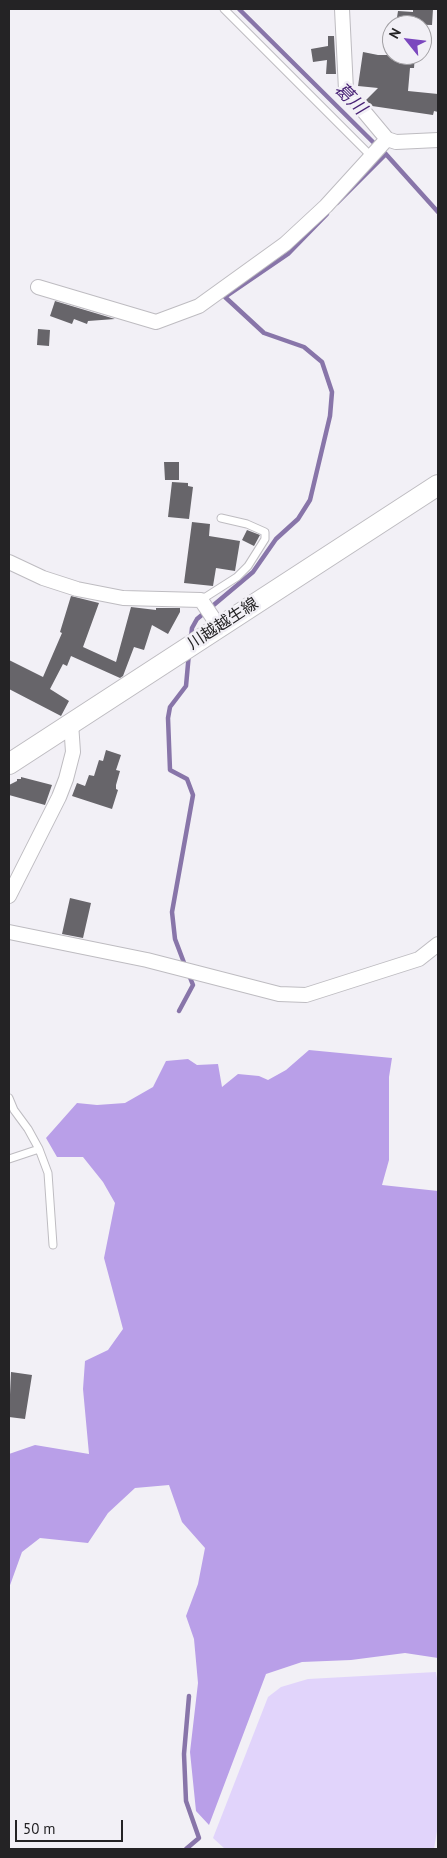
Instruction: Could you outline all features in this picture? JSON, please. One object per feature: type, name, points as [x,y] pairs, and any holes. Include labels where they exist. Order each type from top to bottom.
[{"type":"main road","name":"川越越生線","points":[[9,764],[438,485]]},
{"type":"street","points":[[342,9],[346,90],[387,139],[396,142],[438,140]]},
{"type":"street","points":[[38,287],[156,322],[199,306],[285,244],[332,200],[387,139]]},
{"type":"street","points":[[9,562],[60,584],[114,596],[201,600],[219,628]]},
{"type":"street","points":[[9,896],[13,879],[59,797],[66,779],[73,752],[71,723]]},
{"type":"street","points":[[9,932],[147,960],[279,994],[306,995],[419,959],[438,944]]},
{"type":"lane","points":[[224,9],[371,156]]},
{"type":"lane","points":[[201,600],[237,577],[248,566],[265,539],[265,532],[221,518]]},
{"type":"lane","points":[[9,1098],[14,1110],[28,1129],[39,1149],[48,1172],[53,1245]]},
{"type":"lane","points":[[9,1159],[39,1149]]},
{"type":"shaded area","points":[[309,1050],[392,1058],[389,1077],[389,1160],[382,1185],[438,1191],[438,1658],[405,1653],[351,1660],[302,1662],[266,1674],[209,1825],[196,1811],[190,1752],[198,1683],[194,1639],[186,1616],[198,1584],[205,1548],[182,1522],[169,1485],[135,1488],[108,1513],[88,1543],[40,1538],[22,1552],[9,1588],[9,1454],[35,1445],[89,1454],[83,1389],[85,1361],[108,1350],[123,1329],[104,1258],[115,1203],[103,1182],[83,1157],[57,1157],[46,1138],[77,1103],[97,1105],[125,1103],[153,1087],[166,1061],[188,1059],[197,1065],[218,1064],[222,1087],[238,1074],[259,1076],[268,1080],[286,1070]]},
{"type":"shaded area","points":[[436,1672],[438,1685],[438,1825],[434,1849],[225,1849],[213,1838],[268,1697],[281,1687],[308,1679]]},
{"type":"building","points":[[413,9],[433,9],[432,25],[432,15],[397,15],[398,11],[413,12]]},
{"type":"building","points":[[328,36],[334,36],[336,74],[326,74],[327,60],[313,62],[311,49],[328,46]]},
{"type":"building","points":[[363,52],[382,55],[382,65],[414,65],[414,68],[410,68],[408,91],[438,94],[438,112],[434,111],[433,115],[372,106],[366,100],[378,88],[358,86]]},
{"type":"building","points":[[55,301],[115,319],[88,321],[87,324],[74,319],[72,324],[50,316]]},
{"type":"building","points":[[38,329],[50,330],[49,346],[37,345]]},
{"type":"building","points":[[164,462],[179,462],[179,480],[165,480]]},
{"type":"building","points":[[172,482],[188,483],[188,486],[193,487],[189,519],[168,517]]},
{"type":"building","points":[[192,522],[210,524],[209,536],[240,541],[235,571],[216,568],[213,586],[184,583]]},
{"type":"building","points":[[247,530],[260,535],[254,546],[242,540]]},
{"type":"building","points":[[71,596],[99,603],[83,647],[116,662],[131,607],[156,610],[156,608],[180,608],[180,612],[168,634],[152,625],[144,650],[134,647],[123,676],[120,678],[71,656],[67,666],[63,664],[50,689],[69,701],[61,716],[9,689],[9,660],[43,677],[62,633],[60,632]]},
{"type":"building","points":[[106,750],[121,755],[116,770],[120,771],[116,785],[118,790],[112,809],[72,796],[77,783],[85,786],[89,775],[94,776],[99,760],[103,761]]},
{"type":"building","points":[[21,777],[52,785],[45,805],[9,795],[9,785],[17,781],[17,779],[21,779]]},
{"type":"building","points":[[70,898],[91,903],[83,938],[62,934]]},
{"type":"building","points":[[11,1372],[32,1375],[25,1419],[9,1417]]},
{"type":"waterway","name":"葛川","points":[[239,9],[378,147]]},
{"type":"waterway","name":"葛川","points":[[384,152],[438,212]]},
{"type":"waterway","points":[[337,203],[386,154]]},
{"type":"waterway","points":[[191,638],[192,628],[197,619],[253,572],[276,539],[298,519],[310,500],[330,416],[332,392],[322,362],[304,347],[264,333],[225,297],[288,254],[327,214]]},
{"type":"waterway","points":[[186,968],[175,939],[172,912],[193,795],[187,779],[170,770],[168,718],[170,707],[186,686],[189,653]]},
{"type":"waterway","points":[[179,1011],[193,985],[189,975]]},
{"type":"waterway","points":[[186,1849],[199,1838],[186,1801],[184,1754],[189,1696]]}]
